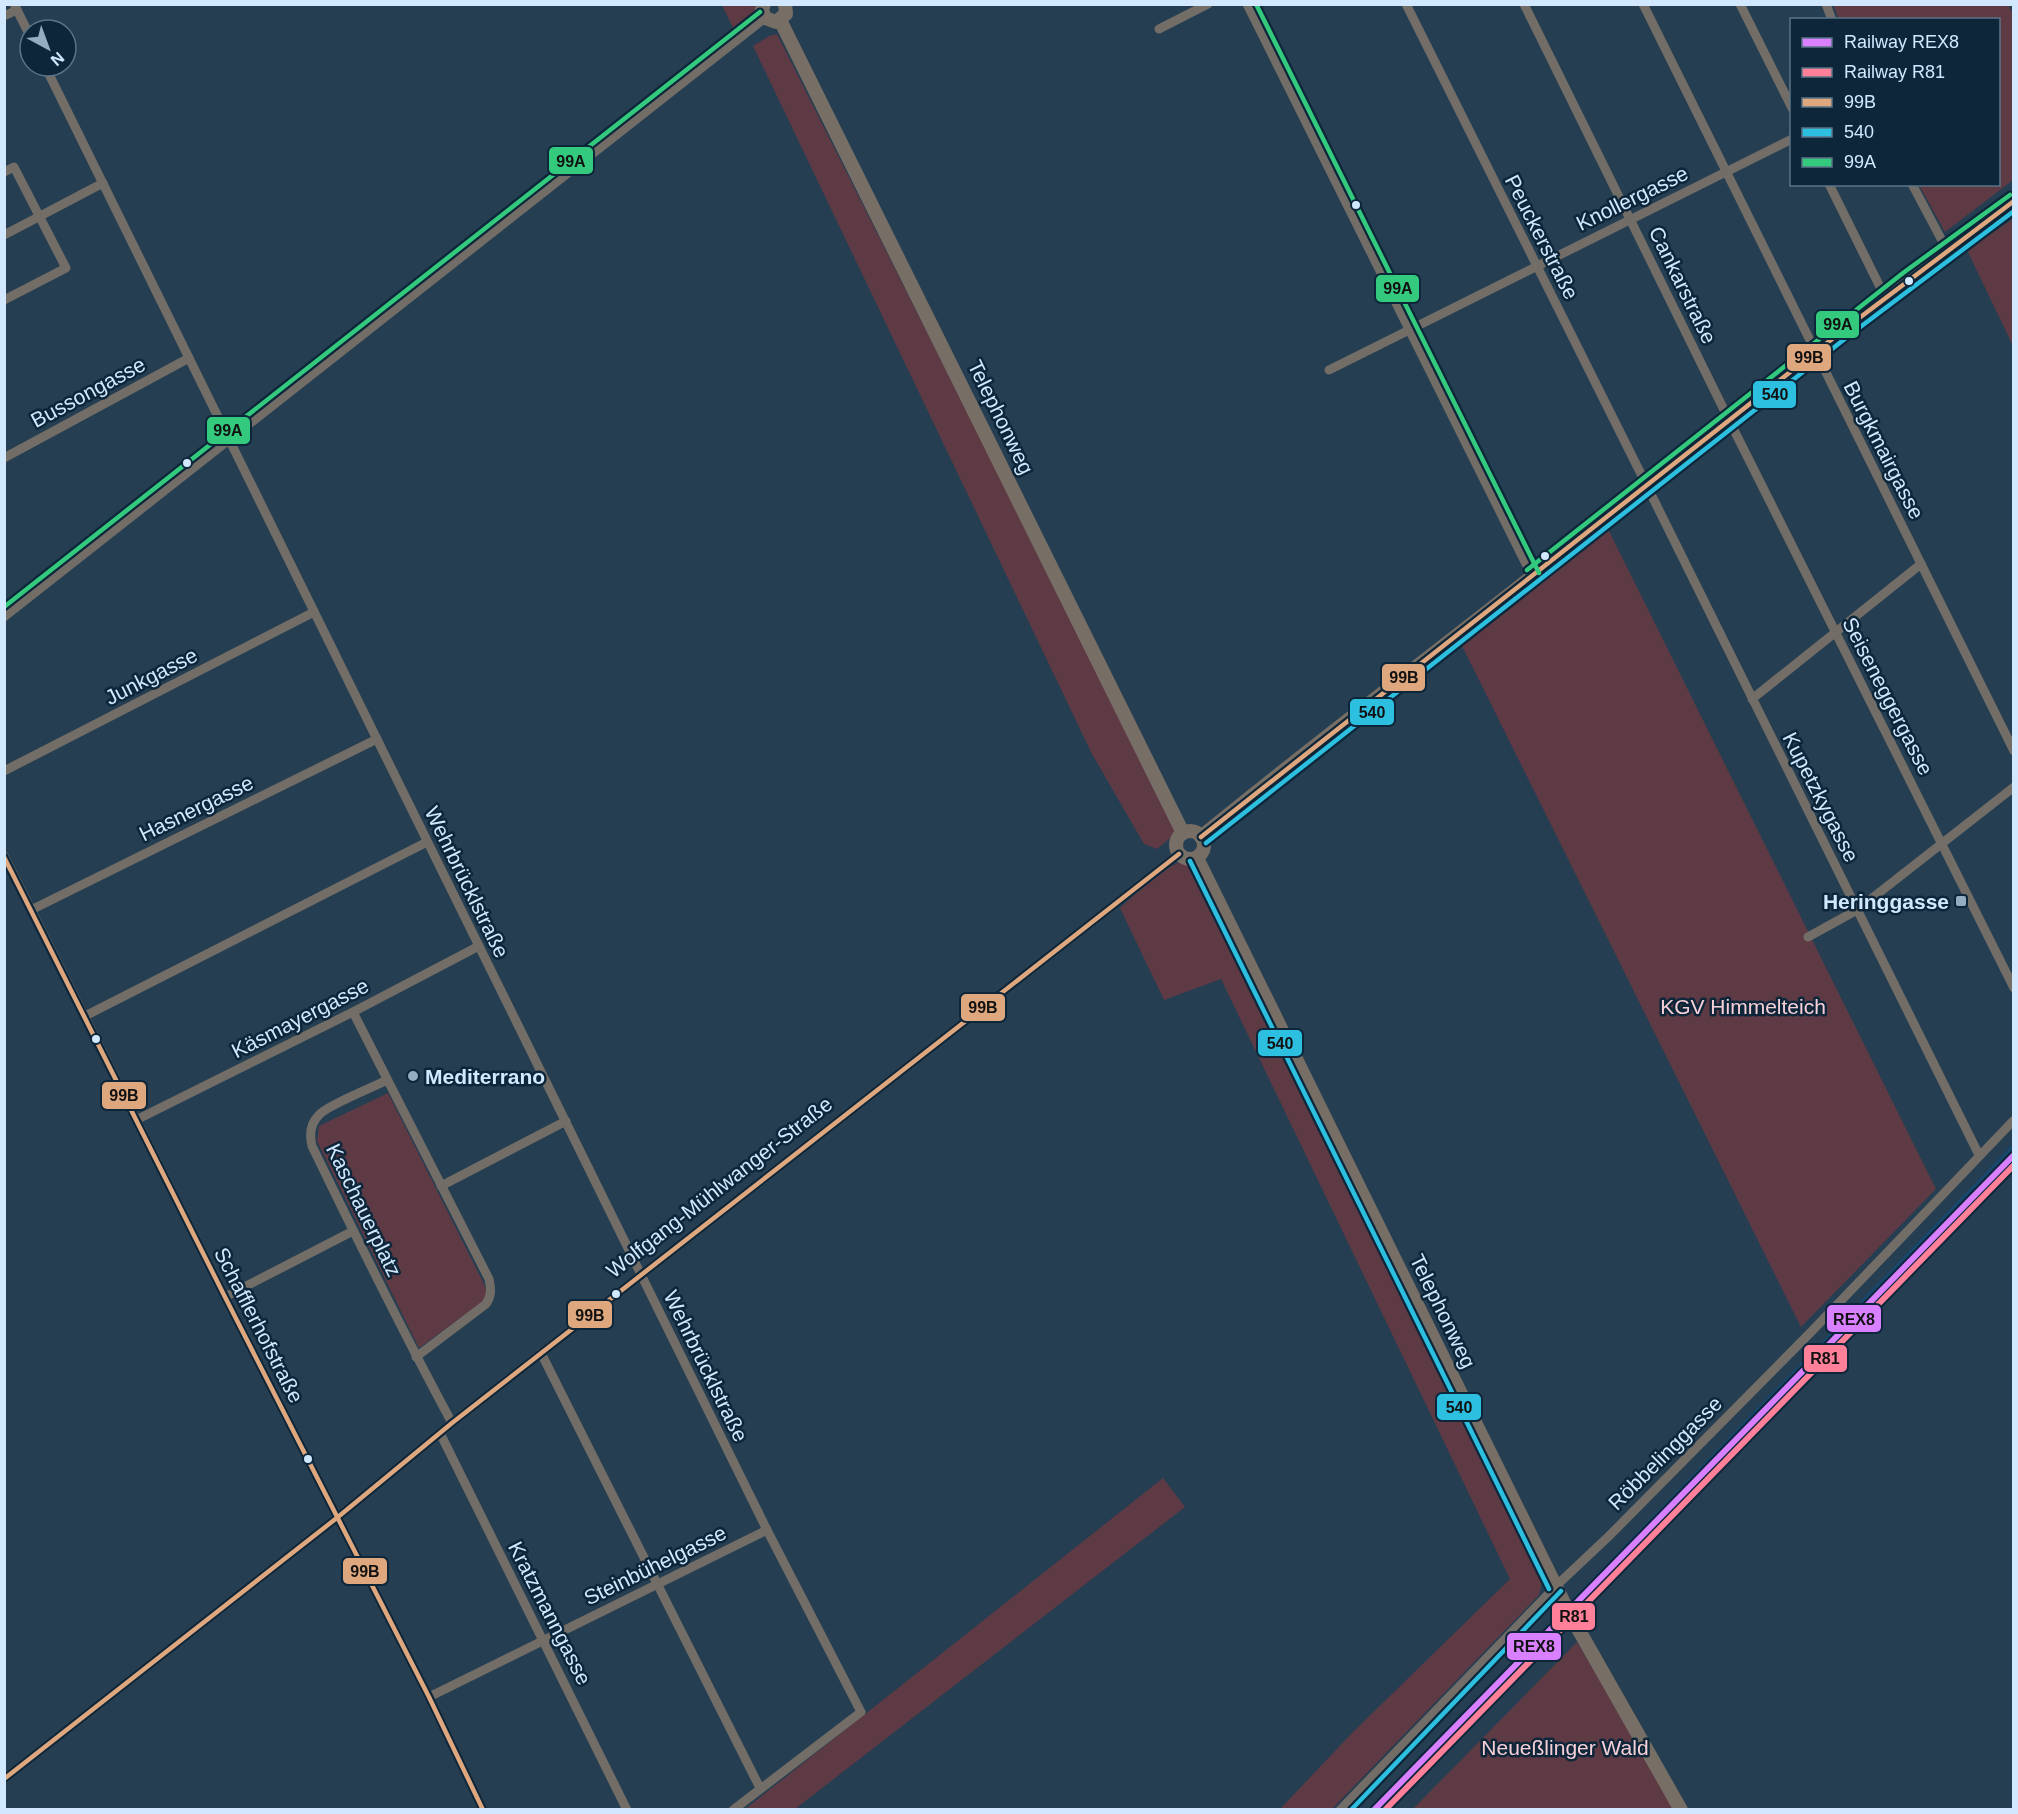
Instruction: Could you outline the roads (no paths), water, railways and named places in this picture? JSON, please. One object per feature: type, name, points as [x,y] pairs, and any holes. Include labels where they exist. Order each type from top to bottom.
[{"type":"street","points":[[4,617],[229,440],[764,11],[772,22],[780,20],[786,14],[785,4]]},
{"type":"street","points":[[1159,29],[1208,4]]},
{"type":"street","points":[[1247,4],[1532,576]]},
{"type":"street","name":"Peuckerstraße","points":[[1406,4],[1647,486]]},
{"type":"street","name":"Cankarstraße","points":[[1524,4],[1729,420]]},
{"type":"street","name":"Burgkmairgasse","points":[[1643,4],[2013,751]]},
{"type":"street","points":[[1740,4],[1790,106]]},
{"type":"street","points":[[4,16],[16,7]]},
{"type":"street","name":"Telephonweg","points":[[780,20],[1184,833]]},
{"type":"street","name":"Wehrbrücklstraße","points":[[51,78],[767,1530],[861,1712],[760,1788]]},
{"type":"street","name":"Knollergasse","points":[[1329,370],[1790,139]]},
{"type":"street","points":[[4,172],[14,167],[66,268],[4,300]]},
{"type":"street","points":[[4,235],[103,183]]},
{"type":"street","points":[[1830,186],[1885,297]]},
{"type":"street","points":[[1913,186],[1947,250]]},
{"type":"street","points":[[1201,837],[1292,762],[1647,486],[1885,297],[2013,201]]},
{"type":"street","name":"Bussongasse","points":[[4,458],[189,358]]},
{"type":"street","name":"Seiseneggergasse","points":[[1729,420],[2013,988]]},
{"type":"street","name":"Kupetzkygasse","points":[[1647,486],[1979,1155]]},
{"type":"street","points":[[1752,699],[1921,564]]},
{"type":"street","name":"Junkgasse","points":[[4,771],[314,612]]},
{"type":"street","name":"Hasnergasse","points":[[31,910],[377,739]]},
{"type":"street","points":[[1808,937],[1857,910],[2013,787]]},
{"type":"street","points":[[1193,832],[1201,837],[1204,846],[1197,858],[1184,858],[1179,854],[1177,842],[1184,833],[1193,832]]},
{"type":"street","points":[[85,1016],[428,842]]},
{"type":"street","name":"Wolfgang-Mühlwanger-Straße","points":[[4,1779],[338,1517],[541,1353],[1179,854]]},
{"type":"street","name":"Schafflerhofstraße","points":[[4,856],[429,1697],[483,1809]]},
{"type":"street","name":"Telephonweg","points":[[1197,858],[1556,1586],[1583,1638],[1681,1809]]},
{"type":"street","name":"Käsmayergasse","points":[[136,1120],[353,1012],[479,946]]},
{"type":"street","points":[[353,1012],[489,1279],[491,1297],[486,1304],[416,1357]]},
{"type":"street","name":"Kaschauerplatz","points":[[387,1080],[320,1113],[312,1124],[309,1136],[353,1231],[452,1424]]},
{"type":"street","name":"Röbbelinggasse","points":[[1340,1809],[1556,1586],[1617,1528],[1811,1332],[2013,1120]]},
{"type":"street","points":[[441,1186],[566,1121]]},
{"type":"street","points":[[225,1297],[353,1231]]},
{"type":"street","points":[[541,1353],[760,1788],[733,1809]]},
{"type":"street","name":"Kratzmanngasse","points":[[440,1433],[627,1809]]},
{"type":"street","name":"Steinbühelgasse","points":[[429,1697],[767,1530]]},
{"type":"rail line","name":"REX8","points":[[1374,1810],[2014,1155]]},
{"type":"rail line","name":"R81","points":[[1385,1810],[2014,1165]]},
{"type":"place","name":"Heringgasse","points":[[1961,901]]},
{"type":"place","name":"Mediterrano","points":[[413,1076]]},
{"type":"park label","name":"KGV Himmelteich","points":[[1743,1006]]},
{"type":"park label","name":"Neueßlinger Wald","points":[[1565,1747]]}]
